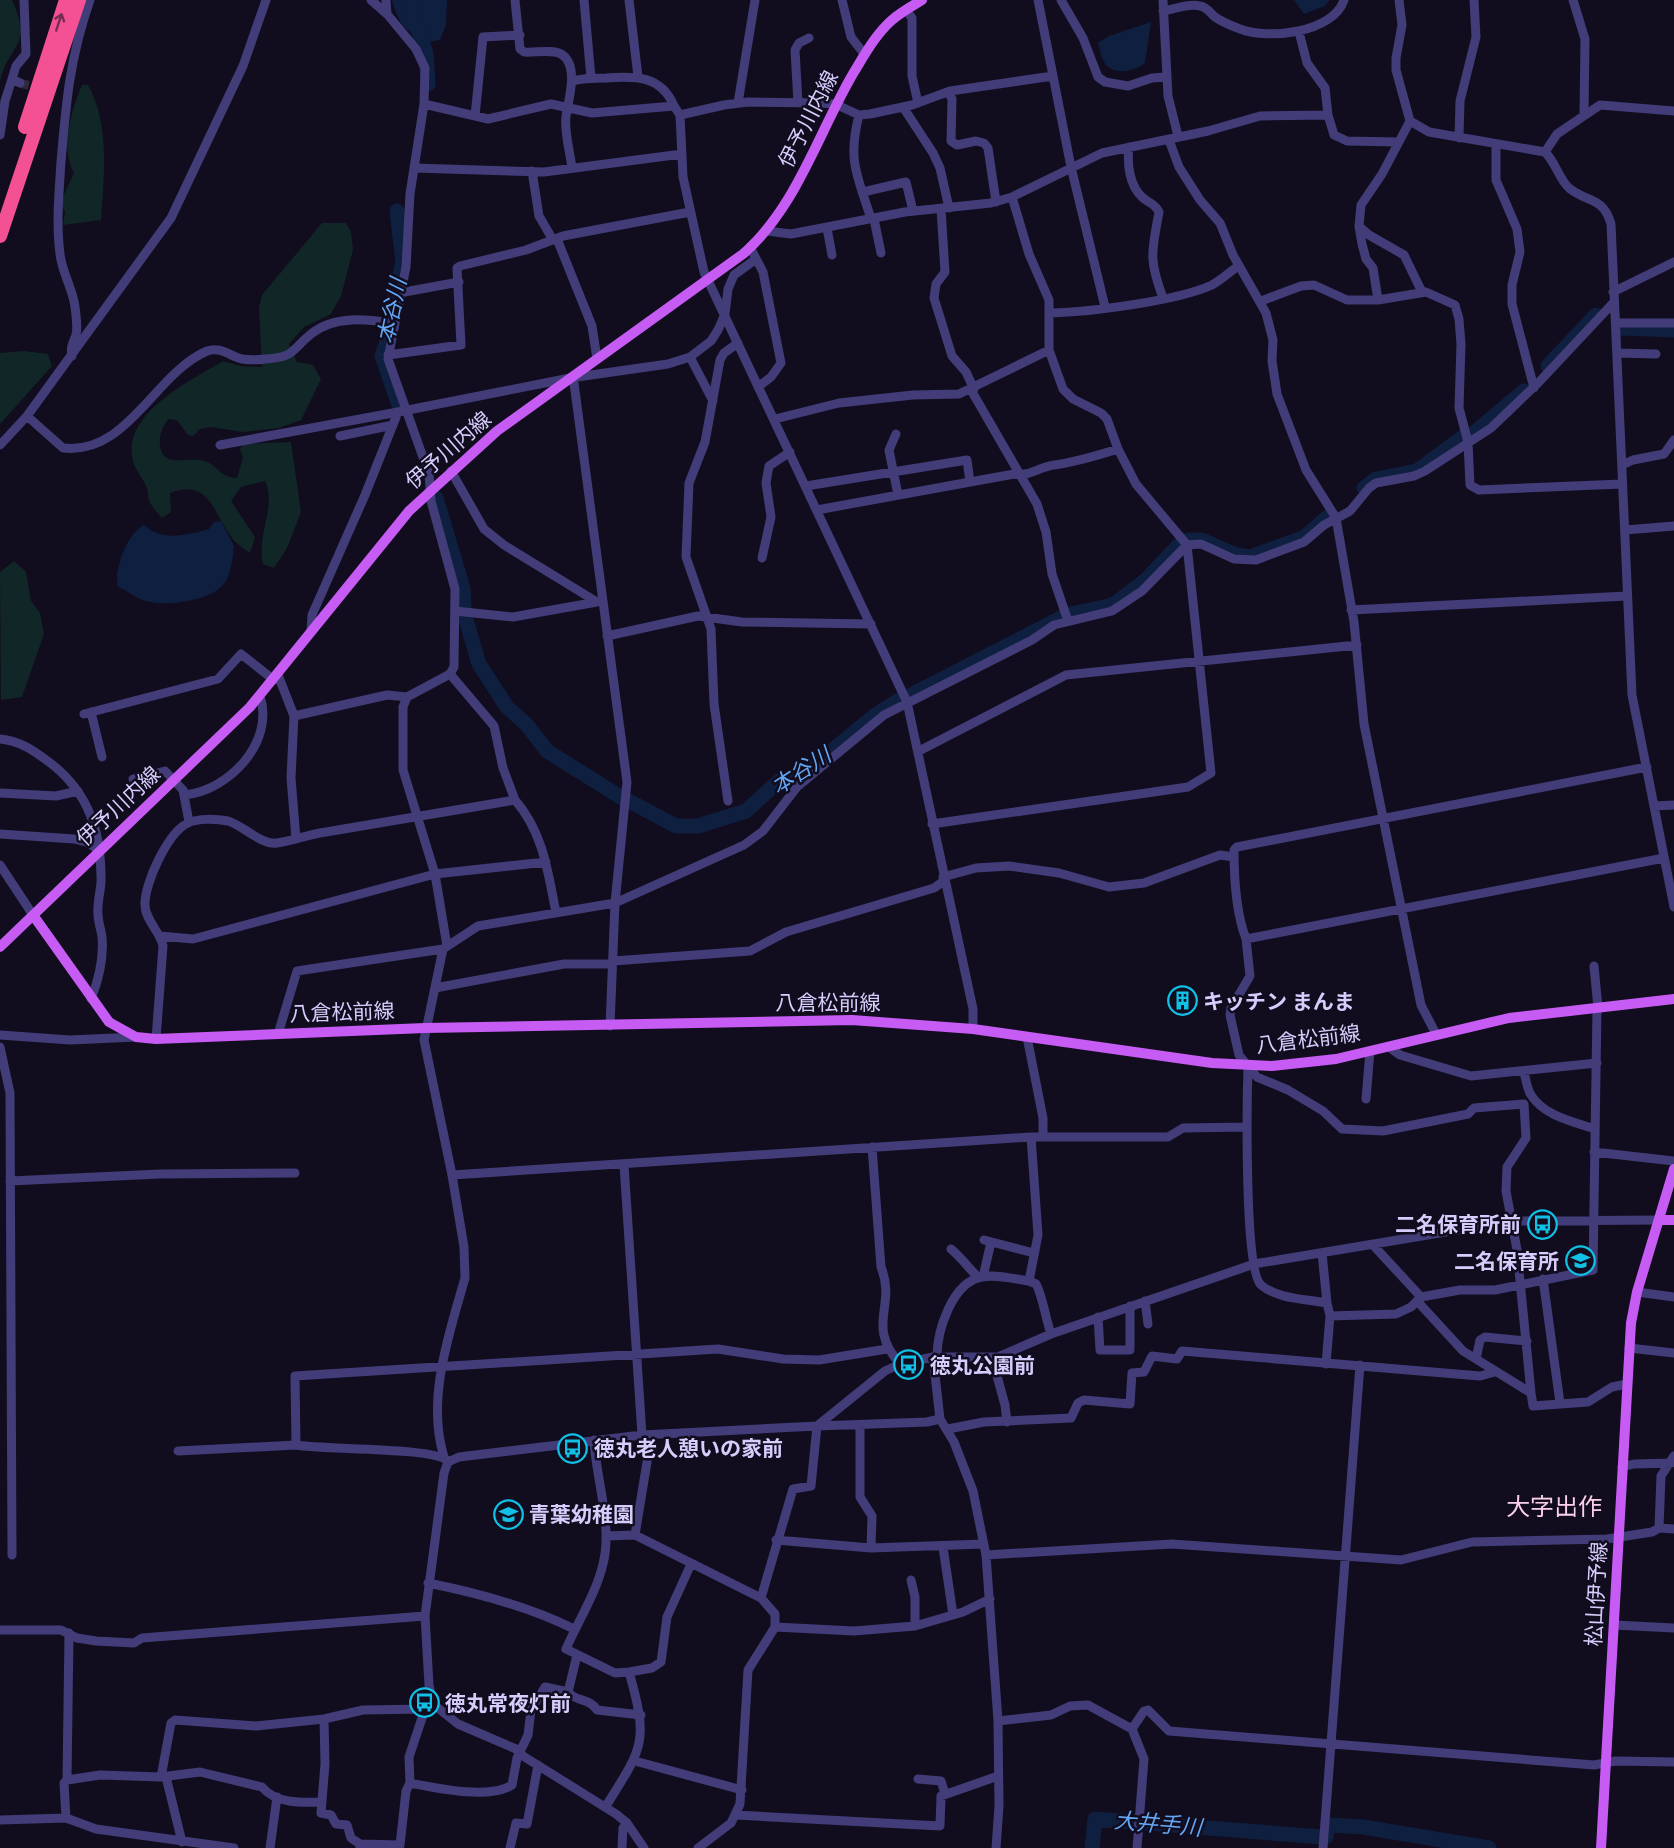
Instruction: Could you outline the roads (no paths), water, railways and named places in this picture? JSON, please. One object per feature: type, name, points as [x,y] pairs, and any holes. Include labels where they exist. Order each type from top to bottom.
[{"type":"highway","points":[[0,218],[32,104],[66,0]]},
{"type":"highway","points":[[0,236],[79,0]]},
{"type":"main road","name":"伊予川内線","points":[[0,947],[260,696],[390,532],[451,471],[497,431],[708,279],[767,231],[787,203],[835,104],[879,33],[906,9],[922,0]]},
{"type":"main road","name":"八倉松前線","points":[[33,915],[109,1022],[136,1037],[156,1039],[425,1028],[852,1020],[973,1029],[1248,1066],[1305,1064],[1389,1047],[1509,1018],[1674,999]]},
{"type":"main road","name":"松山伊予線","points":[[1601,1848],[1629,1348],[1637,1292],[1674,1169]]},
{"type":"main road","points":[[1659,1220],[1674,1220]]},
{"type":"street","points":[[0,135],[5,101],[16,81],[16,66],[26,54],[24,0]]},
{"type":"street","points":[[72,356],[70,348],[76,334],[74,297],[61,262],[58,215],[66,95],[75,42],[90,0]]},
{"type":"street","points":[[0,445],[27,416],[171,218],[243,66],[266,0]]},
{"type":"street","points":[[294,716],[387,695],[407,697],[450,674],[454,667],[456,589],[420,446],[401,411],[388,355],[406,267],[414,168],[424,104],[425,68],[422,58],[387,14],[371,0]]},
{"type":"street","points":[[386,0],[387,14]]},
{"type":"street","points":[[515,0],[520,49],[524,52],[562,55],[568,62],[573,81],[566,115],[572,168]]},
{"type":"street","points":[[584,0],[591,78]]},
{"type":"street","points":[[629,0],[638,77]]},
{"type":"street","points":[[738,104],[755,0]]},
{"type":"street","points":[[842,0],[851,38],[865,55]]},
{"type":"street","points":[[1038,0],[1071,167],[1105,307]]},
{"type":"street","points":[[1060,0],[1083,38],[1098,77],[1105,82],[1128,86],[1152,78],[1166,77]]},
{"type":"street","points":[[1163,0],[1166,77],[1179,167],[1200,200],[1220,223],[1238,266],[1261,301],[1271,330],[1276,394],[1306,470],[1336,518],[1357,645],[1364,724],[1421,1005],[1436,1034]]},
{"type":"street","points":[[1163,11],[1199,5],[1206,7],[1216,18],[1242,30],[1262,33],[1299,32],[1332,16],[1344,0]]},
{"type":"street","points":[[1378,300],[1373,268],[1364,253],[1359,226],[1364,198],[1382,174],[1410,121],[1396,69],[1402,25],[1399,0]]},
{"type":"street","points":[[1459,138],[1460,101],[1476,37],[1474,0]]},
{"type":"street","points":[[1573,0],[1584,39],[1584,114]]},
{"type":"street","points":[[906,9],[912,18],[912,76],[918,103]]},
{"type":"street","points":[[1299,32],[1306,63],[1325,88],[1328,115],[1334,135],[1340,139],[1398,142]]},
{"type":"street","points":[[475,116],[483,38],[519,35]]},
{"type":"street","points":[[798,103],[795,50],[799,43],[809,38]]},
{"type":"street","points":[[680,115],[738,104],[798,103],[835,104],[859,115],[903,107],[948,92],[1053,76]]},
{"type":"street","points":[[573,81],[591,78],[638,77],[657,83],[670,97],[680,115],[683,177],[700,262],[907,702],[919,751],[943,879],[973,1009],[973,1029]]},
{"type":"street","points":[[948,92],[951,99],[951,141],[957,145],[976,141],[984,143],[988,148],[996,202]]},
{"type":"street","points":[[56,93],[66,95]]},
{"type":"street","points":[[424,104],[497,119],[551,104],[592,113],[674,106]]},
{"type":"street","points":[[1545,152],[1557,134],[1600,105],[1674,111]]},
{"type":"street","points":[[903,107],[940,168],[945,209],[945,272],[936,284],[934,298],[952,356],[966,372],[972,389],[1042,517],[1052,574],[1068,621]]},
{"type":"street","points":[[859,115],[853,138],[853,162],[881,253]]},
{"type":"street","points":[[767,231],[791,234],[913,211],[996,202],[1012,198],[1102,153],[1208,131],[1260,116],[1328,115]]},
{"type":"street","points":[[1410,121],[1429,132],[1545,152],[1557,165],[1568,187],[1596,201],[1608,213],[1611,224],[1616,323],[1632,695],[1674,907]]},
{"type":"street","points":[[1496,144],[1496,180],[1517,229],[1521,252],[1512,285],[1512,304],[1534,388]]},
{"type":"street","points":[[1130,147],[1128,163],[1134,186],[1140,195],[1153,203],[1159,212],[1152,240],[1153,271],[1163,298]]},
{"type":"street","points":[[414,168],[532,171],[682,154]]},
{"type":"street","points":[[532,171],[538,216],[555,239],[592,326],[597,359]]},
{"type":"street","points":[[863,192],[906,182],[913,211]]},
{"type":"street","points":[[932,824],[1188,787],[1211,773],[1187,545],[1136,484],[1118,449],[1107,419],[1067,395],[1055,372],[1049,350],[1049,300],[1029,254],[1012,198]]},
{"type":"street","points":[[388,355],[461,345],[457,268],[460,266],[526,250],[555,239],[690,212]]},
{"type":"street","points":[[1359,226],[1369,235],[1404,255],[1422,292]]},
{"type":"street","points":[[827,228],[832,255]]},
{"type":"street","points":[[750,247],[763,272],[781,363],[771,377],[758,387]]},
{"type":"street","points":[[220,445],[570,378],[642,369],[690,357],[711,341],[725,314],[728,289],[734,275],[756,259]]},
{"type":"street","points":[[278,1034],[297,971],[445,948],[477,926],[615,903],[754,839],[764,831],[797,787],[868,727],[907,702],[1032,640],[1054,625],[1103,614],[1123,604],[1142,591],[1187,545],[1201,544],[1234,559],[1256,560],[1305,542],[1336,518],[1355,507],[1369,488],[1377,483],[1414,476],[1491,428],[1534,388],[1614,297],[1674,262]]},
{"type":"street","points":[[1050,313],[1163,298],[1213,284],[1238,266]]},
{"type":"street","points":[[399,293],[459,282]]},
{"type":"street","points":[[1261,301],[1300,286],[1314,285],[1347,300],[1378,300],[1422,292],[1449,301],[1458,311],[1461,344],[1459,408],[1468,442],[1470,485],[1479,490],[1622,484]]},
{"type":"street","points":[[27,416],[63,448],[89,445],[119,429],[149,403],[167,381],[209,350],[220,350],[243,359],[266,359],[297,350],[312,333],[325,325],[345,321],[372,320],[395,324]]},
{"type":"street","points":[[1616,323],[1674,322]]},
{"type":"street","points":[[728,801],[714,704],[711,629],[689,571],[686,533],[689,483],[705,442],[720,360],[724,353],[738,343]]},
{"type":"street","points":[[775,418],[839,403],[913,395],[959,394],[1049,350]]},
{"type":"street","points":[[1617,353],[1656,354]]},
{"type":"street","points":[[690,357],[712,401]]},
{"type":"street","points":[[570,378],[574,383],[600,602],[607,636],[627,782],[615,903],[610,1026]]},
{"type":"street","points":[[311,631],[312,615],[401,411]]},
{"type":"street","points":[[340,436],[393,425]]},
{"type":"street","points":[[896,434],[889,450],[898,495]]},
{"type":"street","points":[[1622,465],[1633,460],[1664,454],[1674,440]]},
{"type":"street","points":[[817,510],[970,482],[1024,476],[1053,465],[1069,464],[1118,449]]},
{"type":"street","points":[[762,558],[771,517],[766,483],[769,466],[790,452]]},
{"type":"street","points":[[806,486],[967,460],[970,482]]},
{"type":"street","points":[[451,471],[484,529],[512,550],[600,602]]},
{"type":"street","points":[[1625,530],[1674,526]]},
{"type":"street","points":[[1351,610],[1627,596]]},
{"type":"street","points":[[455,611],[513,617],[600,602]]},
{"type":"street","points":[[607,636],[686,616],[705,616],[742,622],[871,624]]},
{"type":"street","points":[[919,751],[1065,675],[1357,645]]},
{"type":"street","points":[[102,757],[88,713],[218,679],[241,654],[276,677],[294,716],[291,778],[296,839]]},
{"type":"street","points":[[450,674],[494,726],[503,768],[514,800],[532,824],[546,862],[556,913]]},
{"type":"street","points":[[184,795],[202,792],[219,785],[230,777],[250,752],[261,732],[263,706],[260,696]]},
{"type":"street","points":[[324,1719],[325,1764],[320,1802],[321,1813],[331,1815],[336,1824],[347,1825],[351,1838],[360,1846],[400,1845],[406,1791],[410,1783],[409,1757],[429,1707],[425,1617],[446,1459],[438,1411],[442,1366],[465,1278],[465,1262],[452,1175],[429,1070],[425,1028],[445,948],[435,874],[403,770],[404,707],[407,697]]},
{"type":"street","points":[[0,739],[15,741],[36,752],[64,775],[88,806],[99,850],[101,884],[98,913],[102,946],[100,974],[91,999]]},
{"type":"street","points":[[1524,1104],[1474,1107],[1468,1114],[1390,1130],[1353,1132],[1342,1130],[1323,1111],[1288,1090],[1257,1077],[1234,1044],[1230,1015],[1231,1008],[1250,976],[1246,939],[1240,920],[1234,857],[1237,847],[1647,767]]},
{"type":"street","points":[[133,779],[165,771],[184,795],[189,822]]},
{"type":"street","points":[[0,794],[56,796],[78,791]]},
{"type":"street","points":[[156,1039],[163,946],[160,936],[145,911],[148,879],[174,835],[189,822],[211,819],[227,821],[245,827],[271,843],[514,800]]},
{"type":"street","points":[[1654,806],[1674,805]]},
{"type":"street","points":[[0,834],[74,839],[86,842],[99,850]]},
{"type":"street","points":[[435,988],[564,964],[613,963],[750,951],[786,932],[934,888],[943,879],[976,868],[1009,866],[1059,873],[1109,887],[1144,883],[1220,855],[1234,857]]},
{"type":"street","points":[[1246,939],[1664,858]]},
{"type":"street","points":[[160,936],[193,939],[435,874],[546,862]]},
{"type":"street","points":[[0,865],[33,915]]},
{"type":"street","points":[[1330,1316],[1396,1314],[1419,1300],[1460,1290],[1495,1290],[1520,1283],[1593,1270],[1597,1063],[1594,966]]},
{"type":"street","points":[[0,1035],[70,1040],[136,1037]]},
{"type":"street","points":[[1027,1037],[1043,1118],[1043,1137]]},
{"type":"street","points":[[0,1047],[10,1093],[10,1182],[5,1198],[12,1555]]},
{"type":"street","points":[[1389,1047],[1410,1059],[1471,1076],[1597,1063]]},
{"type":"street","points":[[1366,1099],[1370,1051]]},
{"type":"street","points":[[1248,1066],[1247,1127],[1254,1264],[1260,1284],[1289,1296],[1327,1303]]},
{"type":"street","points":[[1524,1072],[1530,1094],[1548,1111],[1595,1129]]},
{"type":"street","points":[[1530,1094],[1524,1104],[1526,1138],[1507,1167],[1506,1191],[1520,1283],[1533,1406],[1588,1402],[1612,1387],[1627,1384]]},
{"type":"street","points":[[452,1175],[1032,1137],[1168,1137],[1182,1128],[1247,1127]]},
{"type":"street","points":[[1029,1281],[1038,1235],[1032,1137]]},
{"type":"street","points":[[872,1148],[881,1267],[886,1286],[882,1322],[887,1349],[900,1364]]},
{"type":"street","points":[[1594,1152],[1674,1161]]},
{"type":"street","points":[[624,1165],[636,1354],[648,1450],[635,1535]]},
{"type":"street","points":[[10,1182],[160,1174],[295,1173]]},
{"type":"street","points":[[760,1598],[793,1489],[811,1486],[817,1426],[885,1371],[900,1364],[935,1357],[992,1358],[1013,1352],[1051,1334],[1098,1317],[1254,1264],[1511,1221],[1659,1220]]},
{"type":"street","points":[[981,1277],[987,1241],[1034,1253]]},
{"type":"street","points":[[1373,1245],[1464,1351],[1531,1393]]},
{"type":"street","points":[[951,1249],[981,1277]]},
{"type":"street","points":[[1322,1253],[1330,1316],[1326,1364]]},
{"type":"street","points":[[996,1848],[998,1721],[986,1555],[973,1491],[948,1429],[940,1419],[935,1357],[953,1299],[966,1285],[981,1277],[1029,1281],[1036,1284],[1039,1289],[1041,1307],[1051,1334]]},
{"type":"street","points":[[1543,1279],[1560,1403]]},
{"type":"street","points":[[1637,1292],[1674,1297]]},
{"type":"street","points":[[1146,1301],[1148,1324]]},
{"type":"street","points":[[1098,1317],[1100,1350],[1130,1350],[1130,1306]]},
{"type":"street","points":[[1476,1359],[1480,1340],[1485,1337],[1527,1341]]},
{"type":"street","points":[[1629,1348],[1674,1353]]},
{"type":"street","points":[[297,1445],[295,1376],[718,1349],[783,1359],[819,1360],[887,1349]]},
{"type":"street","points":[[948,1429],[984,1422],[1071,1418],[1078,1403],[1084,1400],[1130,1404],[1132,1373],[1144,1372],[1152,1356],[1177,1359],[1182,1351],[1480,1376],[1495,1372]]},
{"type":"street","points":[[992,1358],[1005,1405],[1007,1422]]},
{"type":"street","points":[[1323,1848],[1360,1365]]},
{"type":"street","points":[[178,1451],[297,1445],[446,1459],[645,1435],[927,1422],[940,1419]]},
{"type":"street","points":[[860,1425],[860,1497],[872,1516],[871,1548]]},
{"type":"street","points":[[594,1440],[606,1536],[604,1563],[596,1588],[566,1649],[615,1673],[652,1668],[661,1662],[667,1617],[691,1564]]},
{"type":"street","points":[[1622,1467],[1673,1460]]},
{"type":"street","points":[[1659,1528],[1661,1476],[1673,1460]]},
{"type":"street","points":[[986,1555],[1172,1544],[1401,1560],[1472,1542],[1619,1537],[1652,1532],[1659,1528],[1674,1529]]},
{"type":"street","points":[[606,1536],[635,1535],[760,1598],[775,1614],[775,1627],[748,1670],[742,1790],[736,1815],[724,1830],[698,1848]]},
{"type":"street","points":[[776,1540],[871,1548],[984,1544]]},
{"type":"street","points":[[943,1547],[953,1615]]},
{"type":"street","points":[[911,1580],[915,1597],[915,1626]]},
{"type":"street","points":[[428,1583],[466,1591],[539,1612],[574,1629]]},
{"type":"street","points":[[775,1627],[854,1631],[915,1626],[953,1615],[990,1599]]},
{"type":"street","points":[[0,1630],[60,1630],[85,1640],[134,1643],[142,1638],[425,1617]]},
{"type":"street","points":[[1614,1625],[1674,1628]]},
{"type":"street","points":[[66,1818],[64,1783],[67,1780],[69,1633]]},
{"type":"street","points":[[568,1692],[577,1655]]},
{"type":"street","points":[[606,1806],[635,1761],[642,1725],[628,1672]]},
{"type":"street","points":[[410,1783],[465,1791],[505,1790],[514,1780],[520,1753],[528,1735],[531,1710],[545,1687],[568,1692],[571,1696],[592,1702],[597,1710],[641,1715]]},
{"type":"street","points":[[998,1721],[1051,1715],[1070,1706],[1089,1705],[1132,1729],[1144,1759],[1137,1848]]},
{"type":"street","points":[[182,1842],[163,1777],[171,1723],[176,1720],[256,1726],[324,1719],[363,1710],[429,1707],[458,1724],[520,1753],[606,1806],[627,1823],[644,1848]]},
{"type":"street","points":[[1132,1729],[1144,1711],[1148,1710],[1169,1731],[1594,1765],[1674,1762]]},
{"type":"street","points":[[635,1761],[742,1790]]},
{"type":"street","points":[[510,1848],[516,1823],[528,1824],[538,1765]]},
{"type":"street","points":[[67,1780],[100,1774],[163,1777],[200,1772],[262,1786],[267,1794],[277,1797],[302,1803],[320,1802]]},
{"type":"street","points":[[736,1815],[940,1826],[940,1796],[998,1776]]},
{"type":"street","points":[[918,1779],[941,1781],[945,1794]]},
{"type":"street","points":[[270,1848],[277,1797]]},
{"type":"street","points":[[0,1820],[66,1818],[96,1828],[234,1848]]},
{"type":"street","points":[[622,1848],[623,1828],[627,1823]]},
{"type":"water","points":[[392,0],[447,0],[446,25],[440,40],[428,42],[408,30],[397,16]]},
{"type":"water","points":[[1294,0],[1330,0],[1325,6],[1304,14]]},
{"type":"water","points":[[1151,22],[1145,63],[1135,69],[1123,71],[1108,66],[1103,60],[1098,43],[1109,36]]},
{"type":"water","points":[[221,521],[234,546],[228,578],[215,591],[197,599],[175,603],[154,603],[142,600],[118,587],[118,571],[123,552],[132,535],[144,525],[159,534],[175,536],[209,529],[214,522]]},
{"type":"waterway","name":"本谷川","points":[[408,0],[426,53],[428,84]]},
{"type":"waterway","name":"本谷川","points":[[397,211],[403,262],[393,305],[391,330],[382,356],[400,408]]},
{"type":"waterway","name":"本谷川","points":[[1548,366],[1596,315]]},
{"type":"waterway","name":"本谷川","points":[[1621,328],[1674,330]]},
{"type":"waterway","name":"本谷川","points":[[1473,434],[1524,391]]},
{"type":"waterway","name":"本谷川","points":[[1364,488],[1376,479],[1417,471],[1463,437]]},
{"type":"waterway","name":"本谷川","points":[[436,498],[463,588],[464,607]]},
{"type":"waterway","name":"本谷川","points":[[1188,540],[1202,540],[1234,554],[1250,557],[1305,537],[1330,515]]},
{"type":"waterway","name":"本谷川","points":[[1071,614],[1113,605],[1146,580],[1180,544]]},
{"type":"waterway","name":"本谷川","points":[[465,616],[479,664],[507,707],[527,725],[547,751],[622,798]]},
{"type":"waterway","name":"本谷川","points":[[913,694],[1063,617]]},
{"type":"waterway","name":"本谷川","points":[[629,801],[676,826],[698,826],[746,811],[779,781],[805,773],[874,716],[899,700]]},
{"type":"waterway","name":"大井手川","points":[[1092,1848],[1095,1819],[1321,1837]]},
{"type":"waterway","name":"大井手川","points":[[1326,1837],[1328,1825],[1363,1827],[1489,1848]]},
{"type":"tunnel","points":[[20,83],[56,93]]},
{"type":"place","name":"キッチン まんま","points":[[1182,1001]]},
{"type":"place","name":"二名保育所前","points":[[1542,1224]]},
{"type":"place","name":"二名保育所","points":[[1580,1261]]},
{"type":"place","name":"徳丸公園前","points":[[909,1365]]},
{"type":"place","name":"徳丸老人憩いの家前","points":[[573,1448]]},
{"type":"place","name":"青葉幼稚園","points":[[508,1514]]},
{"type":"place","name":"徳丸常夜灯前","points":[[424,1703]]},
{"type":"district","name":"大字出作","points":[[1554,1506]]}]
